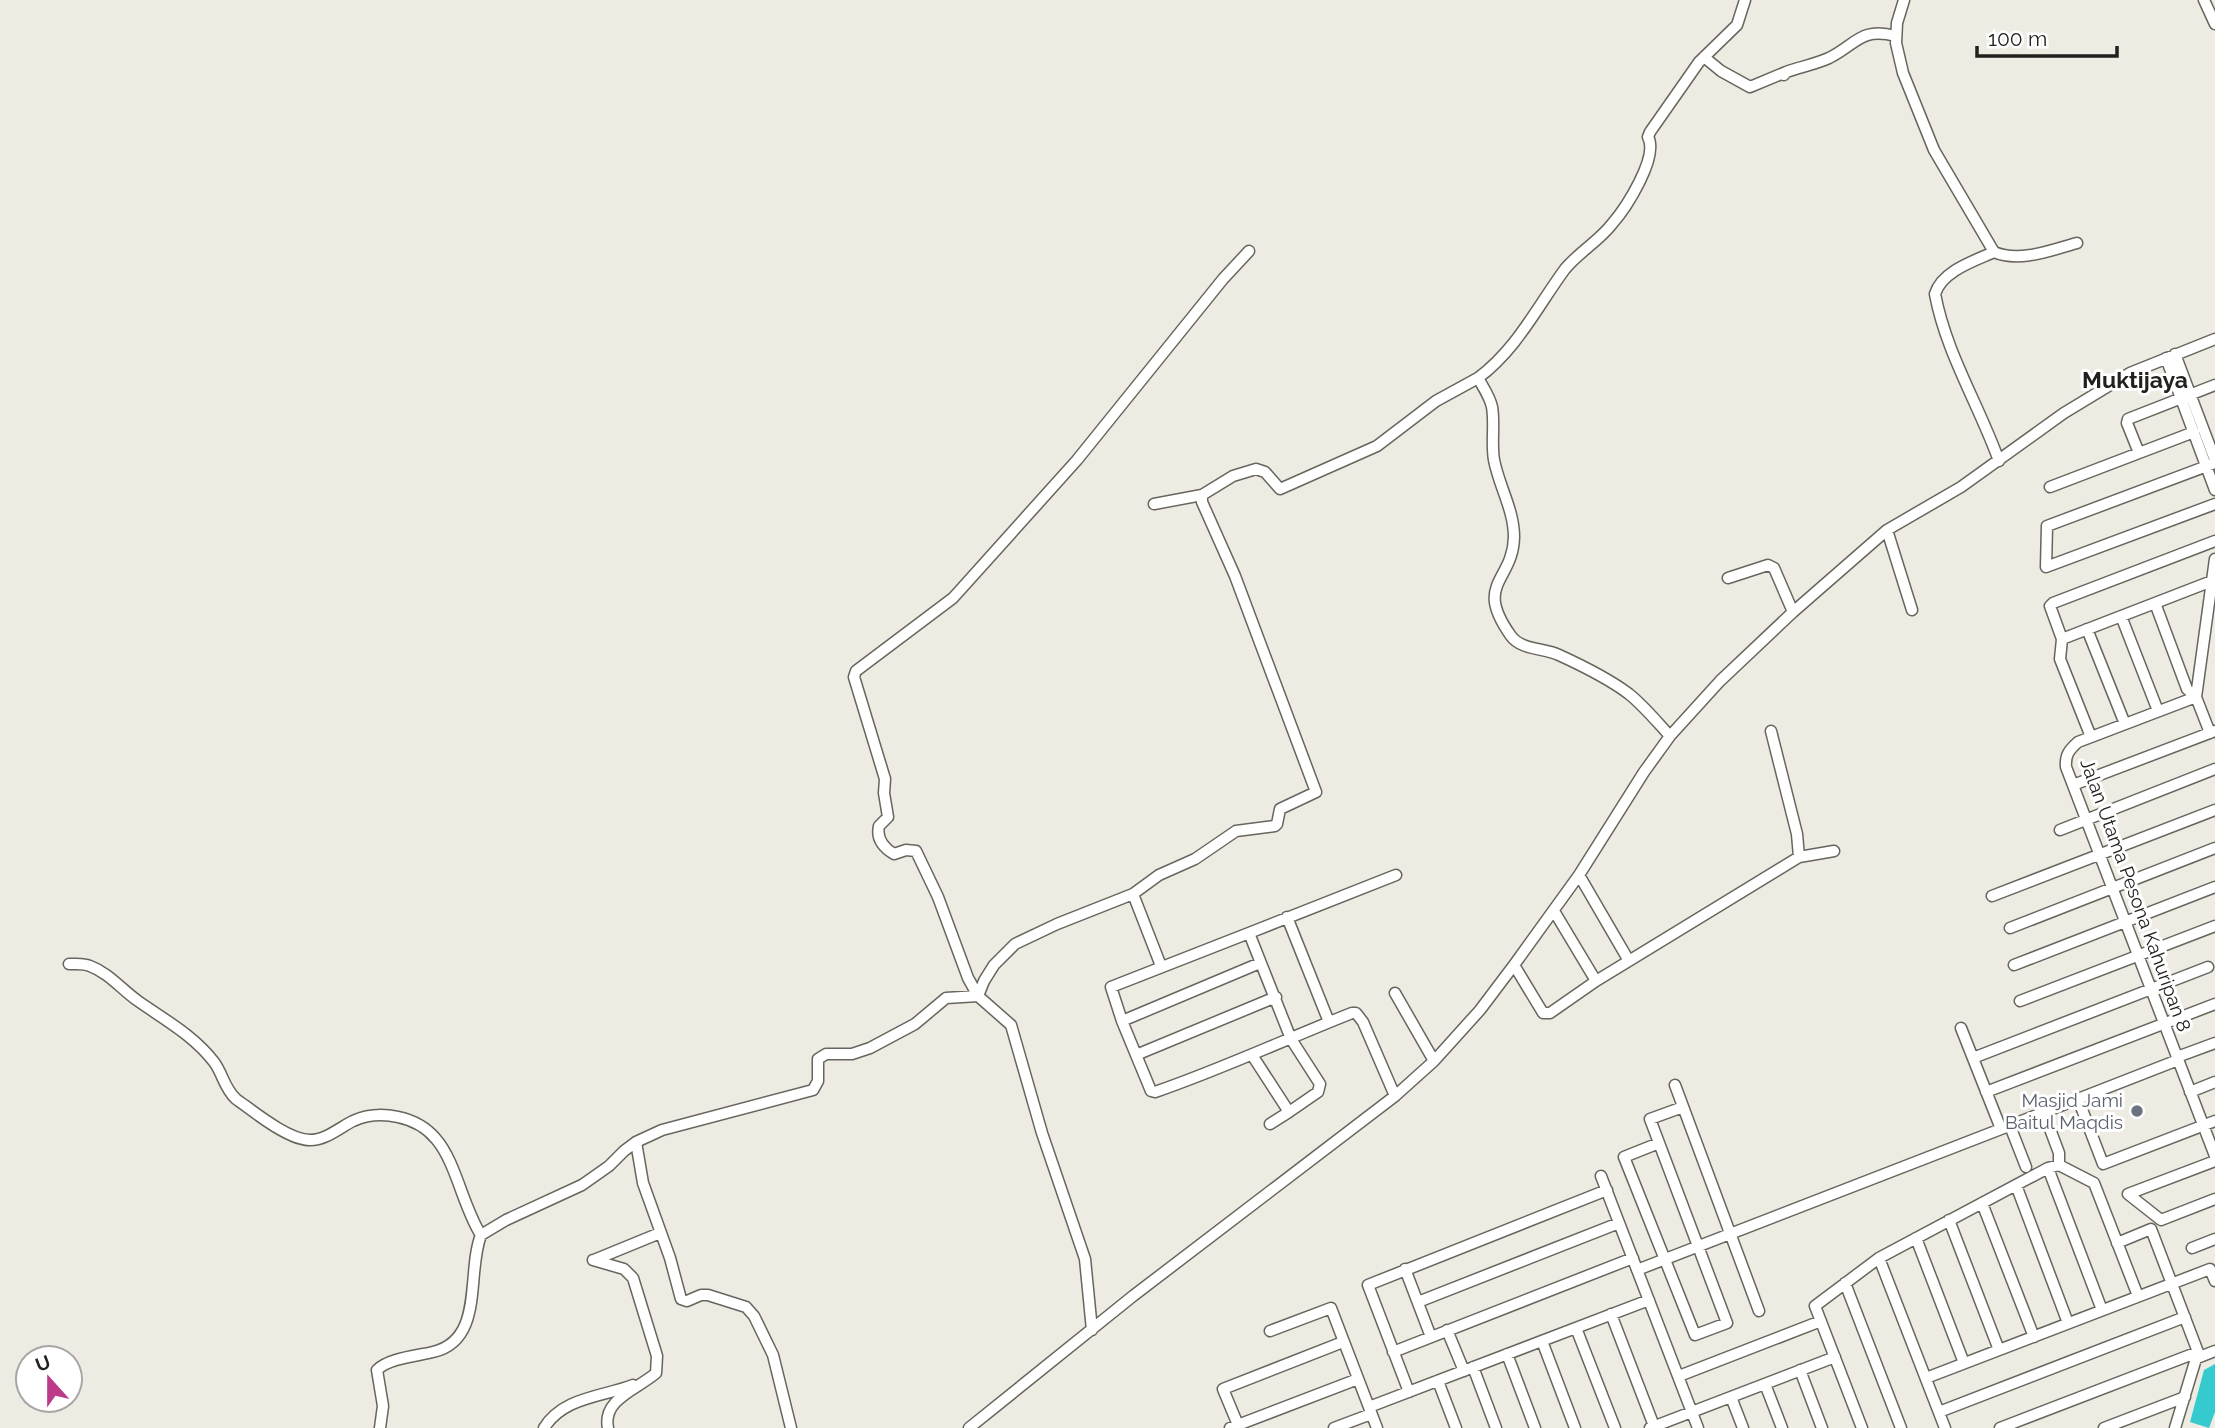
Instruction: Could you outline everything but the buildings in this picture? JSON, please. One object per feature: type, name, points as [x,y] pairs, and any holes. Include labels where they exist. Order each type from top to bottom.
[{"type":"street","points":[[1154,504],[1202,495],[1233,476],[1256,469],[1265,472],[1280,489],[1389,440],[1416,415],[1494,366],[1517,340],[1566,268],[1614,223],[1647,165],[1650,132],[1704,57],[1737,25],[1745,0]]},
{"type":"street","points":[[1904,0],[1896,36],[1903,73],[1934,150],[1994,252],[2017,256],[2077,243]]},
{"type":"street","points":[[2204,0],[2215,24]]},
{"type":"street","points":[[1704,57],[1721,71],[1749,87],[1830,57],[1855,38],[1885,33],[1896,36]]},
{"type":"street","points":[[1092,1331],[1085,1259],[1042,1133],[1010,1025],[978,996],[968,978],[938,897],[916,851],[906,850],[894,854],[886,849],[879,836],[879,826],[888,817],[885,779],[854,677],[856,671],[953,598],[1061,478],[1223,279],[1249,251]]},
{"type":"street","points":[[1994,252],[1953,272],[1935,294],[1961,371],[1999,461]]},
{"type":"street","points":[[969,1428],[1133,1296],[1395,1096],[1434,1061],[1480,1010],[1554,911],[1670,736],[1720,681],[1793,612],[1887,530],[1961,487],[2064,414],[2130,373],[2215,340]]},
{"type":"street","points":[[2171,356],[2212,463],[2215,490]]},
{"type":"street","points":[[1478,378],[1492,407],[1495,462],[1509,508],[1514,536],[1512,554],[1494,594],[1496,610],[1510,635],[1521,645],[1557,654],[1609,680],[1641,706],[1670,736]]},
{"type":"street","points":[[2139,453],[2127,423],[2128,419],[2215,385]]},
{"type":"street","points":[[2050,487],[2215,424]]},
{"type":"street","points":[[2212,463],[2047,526],[2046,567],[2215,504]]},
{"type":"street","points":[[978,996],[994,965],[1015,944],[1133,894],[1159,875],[1195,859],[1236,831],[1275,826],[1280,809],[1316,792],[1235,576],[1202,502],[1202,495]]},
{"type":"street","points":[[1887,530],[1912,610]]},
{"type":"street","points":[[2091,737],[2060,659],[2062,639],[2050,609],[2053,603],[2215,541]]},
{"type":"street","points":[[2196,697],[2215,559]]},
{"type":"street","points":[[1728,578],[1768,565],[1774,568],[1793,612]]},
{"type":"street","points":[[2062,639],[2212,581]]},
{"type":"street","points":[[2073,785],[2212,732],[2196,697],[2187,689],[2155,603]]},
{"type":"street","points":[[2121,616],[2158,711]]},
{"type":"street","points":[[2087,629],[2125,724]]},
{"type":"street","name":"Jalan Utama Pesona Kahuripan 8","points":[[2196,697],[2078,742],[2069,749],[2066,767],[2215,1158]]},
{"type":"street","points":[[1771,731],[1797,834],[1799,857]]},
{"type":"street","points":[[2060,830],[2215,769]]},
{"type":"street","points":[[1992,896],[2215,810]]},
{"type":"street","points":[[2010,928],[2215,848]]},
{"type":"street","points":[[1514,965],[1543,1013],[1550,1013],[1596,981],[1799,857],[1834,851]]},
{"type":"street","points":[[1395,875],[1111,987],[1151,1091],[1155,1092],[1252,1055],[1352,1013],[1359,1015],[1395,1096]]},
{"type":"street","points":[[1579,875],[1629,961]]},
{"type":"street","points":[[2014,965],[2215,887]]},
{"type":"street","points":[[1133,894],[1161,966]]},
{"type":"street","points":[[1554,911],[1596,981]]},
{"type":"street","points":[[1287,917],[1329,1022]]},
{"type":"street","points":[[2020,1001],[2215,926]]},
{"type":"street","points":[[1249,933],[1292,1039],[1321,1084],[1321,1088],[1270,1124]]},
{"type":"street","points":[[1122,1021],[1261,962]]},
{"type":"street","points":[[69,964],[94,967],[180,1028],[212,1059],[229,1093],[284,1131],[302,1139],[318,1139],[373,1115],[405,1118],[427,1130],[442,1147],[465,1205],[481,1236],[473,1298],[459,1338],[440,1351],[388,1363],[377,1370],[383,1406],[380,1428]]},
{"type":"street","points":[[1973,1058],[2208,967]]},
{"type":"street","points":[[1395,993],[1434,1061]]},
{"type":"street","points":[[481,1236],[506,1220],[594,1178],[636,1142],[662,1130],[813,1090],[818,1081],[818,1059],[822,1056],[852,1054],[870,1048],[915,1024],[946,998],[978,996]]},
{"type":"street","points":[[1136,1055],[1276,996]]},
{"type":"street","points":[[1986,1092],[2215,1004]]},
{"type":"street","points":[[1961,1028],[1986,1092],[2026,1167]]},
{"type":"street","points":[[1637,1270],[2044,1113],[2215,1043]]},
{"type":"street","points":[[1252,1055],[1289,1112]]},
{"type":"street","points":[[2190,1092],[2215,1082]]},
{"type":"street","points":[[1675,1085],[1759,1311]]},
{"type":"street","points":[[2078,1099],[2103,1164],[2215,1121]]},
{"type":"street","points":[[1659,1143],[1624,1157],[1695,1335],[1727,1323],[1650,1119],[1683,1107]]},
{"type":"street","points":[[2044,1113],[2059,1153],[2059,1165]]},
{"type":"street","points":[[636,1142],[643,1183],[670,1258],[681,1299],[687,1301],[701,1295],[709,1295],[746,1307],[754,1316],[773,1355],[791,1428]]},
{"type":"street","points":[[2215,1158],[2128,1195],[2161,1220],[2215,1199]]},
{"type":"street","points":[[1862,1428],[1815,1306],[1879,1258],[2048,1168],[2059,1165],[2094,1183],[2138,1296]]},
{"type":"street","points":[[2048,1168],[2102,1310]]},
{"type":"street","points":[[1601,1175],[1698,1428]]},
{"type":"street","points":[[2015,1185],[2068,1323]]},
{"type":"street","points":[[1409,1392],[1367,1285],[1606,1190]]},
{"type":"street","points":[[1982,1203],[2034,1337]]},
{"type":"street","points":[[1950,1220],[1999,1350]]},
{"type":"street","points":[[1418,1302],[1619,1223]]},
{"type":"street","points":[[2117,1242],[2151,1230],[2197,1355],[2175,1428]]},
{"type":"street","points":[[608,1428],[606,1418],[609,1410],[620,1398],[653,1377],[656,1373],[657,1356],[633,1278],[624,1269],[593,1260],[660,1233]]},
{"type":"street","points":[[1916,1238],[1964,1363]]},
{"type":"street","points":[[2192,1248],[2215,1239]]},
{"type":"street","points":[[1393,1352],[1633,1258]]},
{"type":"street","points":[[1879,1258],[1945,1428]]},
{"type":"street","points":[[1405,1269],[1431,1337]]},
{"type":"street","points":[[1926,1378],[2210,1269],[2215,1281]]},
{"type":"street","points":[[1845,1283],[1901,1428]]},
{"type":"street","points":[[1334,1428],[1409,1392],[1649,1300]]},
{"type":"street","points":[[1270,1331],[1331,1308],[1377,1428]]},
{"type":"street","points":[[1611,1314],[1652,1427],[1835,1357]]},
{"type":"street","points":[[1939,1412],[2185,1317]]},
{"type":"street","points":[[1679,1376],[1821,1321]]},
{"type":"street","points":[[1576,1328],[1615,1428]]},
{"type":"street","points":[[1447,1331],[1496,1428]]},
{"type":"street","points":[[1542,1341],[1575,1428]]},
{"type":"street","points":[[1343,1342],[1223,1389],[1234,1427],[1358,1379]]},
{"type":"street","points":[[2000,1428],[2197,1355],[2215,1351]]},
{"type":"street","points":[[1507,1354],[1535,1428]]},
{"type":"street","points":[[1800,1370],[1822,1428]]},
{"type":"street","points":[[544,1428],[556,1412],[583,1398],[621,1389],[653,1377]]},
{"type":"street","points":[[1438,1381],[1456,1428]]},
{"type":"street","points":[[1765,1384],[1782,1428]]},
{"type":"street","points":[[1731,1397],[1743,1428]]},
{"type":"street","points":[[2104,1428],[2185,1397]]},
{"type":"water","points":[[2215,1364],[2215,1412],[2209,1428],[2190,1422],[2204,1370]]},
{"type":"place","name":"Masjid Jami Baitul Maqdis","points":[[2137,1111]]},
{"type":"district","name":"Muktijaya","points":[[2135,380]]}]
